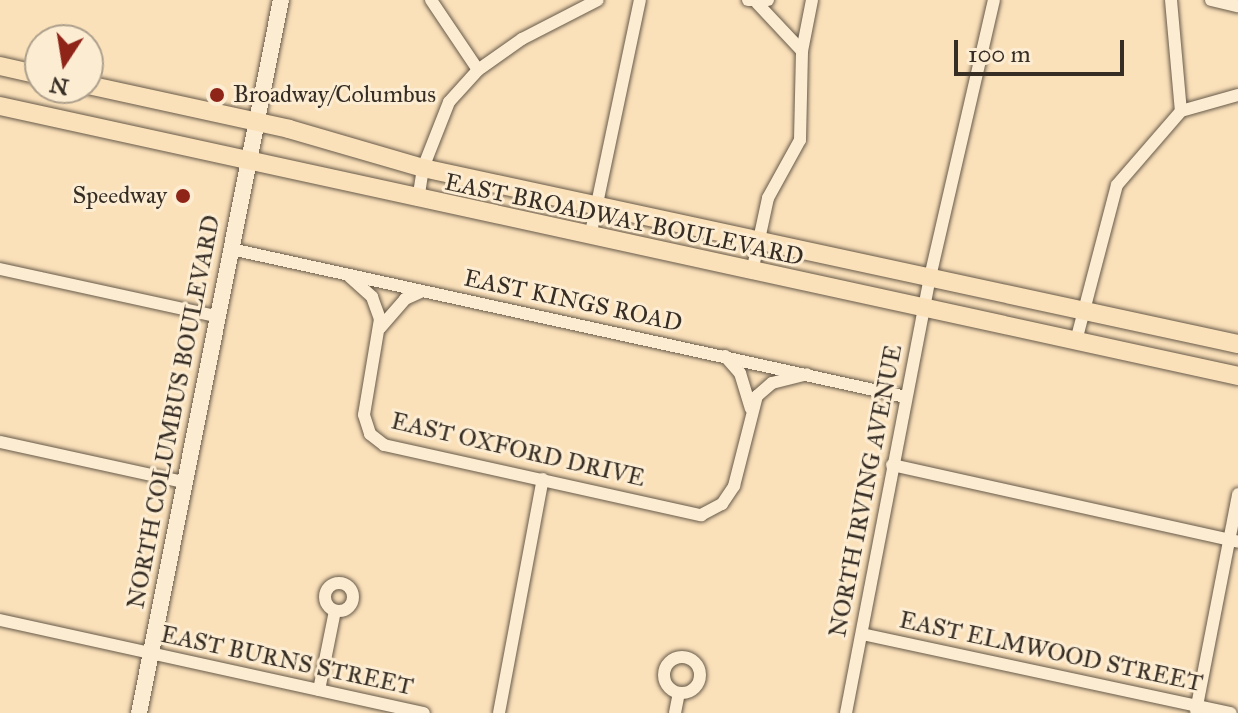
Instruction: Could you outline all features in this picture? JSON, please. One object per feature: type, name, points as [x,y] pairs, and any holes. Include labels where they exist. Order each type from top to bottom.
[{"type":"main road","points":[[0,66],[24,71]]},
{"type":"main road","name":"EAST BROADWAY BOULEVARD","points":[[104,88],[255,121],[423,168],[1238,344]]},
{"type":"main road","name":"EAST BROADWAY BOULEVARD","points":[[0,106],[249,159],[418,200],[1238,376]]},
{"type":"street","name":"NORTH COLUMBUS BOULEVARD","points":[[139,713],[281,0]]},
{"type":"street","points":[[431,0],[478,70]]},
{"type":"street","points":[[418,200],[423,168],[449,102],[478,70],[522,39],[598,0]]},
{"type":"street","points":[[590,237],[640,0]]},
{"type":"street","points":[[752,272],[768,198],[800,140],[802,51],[812,0]]},
{"type":"street","name":"NORTH IRVING AVENUE","points":[[846,713],[930,277],[994,0]]},
{"type":"street","points":[[1171,0],[1181,111]]},
{"type":"street","points":[[1211,0],[1238,6]]},
{"type":"street","points":[[758,1],[802,51]]},
{"type":"street","points":[[1076,341],[1117,185],[1181,111],[1238,95]]},
{"type":"street","name":"EAST KINGS ROAD","points":[[231,249],[906,397]]},
{"type":"street","points":[[0,269],[216,316]]},
{"type":"street","points":[[350,277],[372,297],[380,328]]},
{"type":"street","points":[[380,328],[405,299],[421,292]]},
{"type":"street","name":"EAST OXFORD DRIVE","points":[[380,328],[365,396],[370,434],[384,445],[701,515],[722,504],[734,486],[751,408]]},
{"type":"street","points":[[725,356],[740,373],[751,408]]},
{"type":"street","points":[[751,408],[772,383],[807,374]]},
{"type":"street","points":[[0,442],[184,482]]},
{"type":"street","points":[[892,465],[1234,541]]},
{"type":"street","points":[[499,713],[543,479]]},
{"type":"street","points":[[1196,710],[1234,541],[1238,494]]},
{"type":"street","points":[[319,690],[335,611]]},
{"type":"street","name":"EAST BURNS STREET","points":[[0,620],[424,713]]},
{"type":"street","name":"EAST ELMWOOD STREET","points":[[862,634],[1196,710],[1231,713]]},
{"type":"street","points":[[675,713],[679,693]]},
{"type":"place","name":"Broadway/Columbus","points":[[217,95]]},
{"type":"place","name":"Speedway","points":[[183,196]]}]
